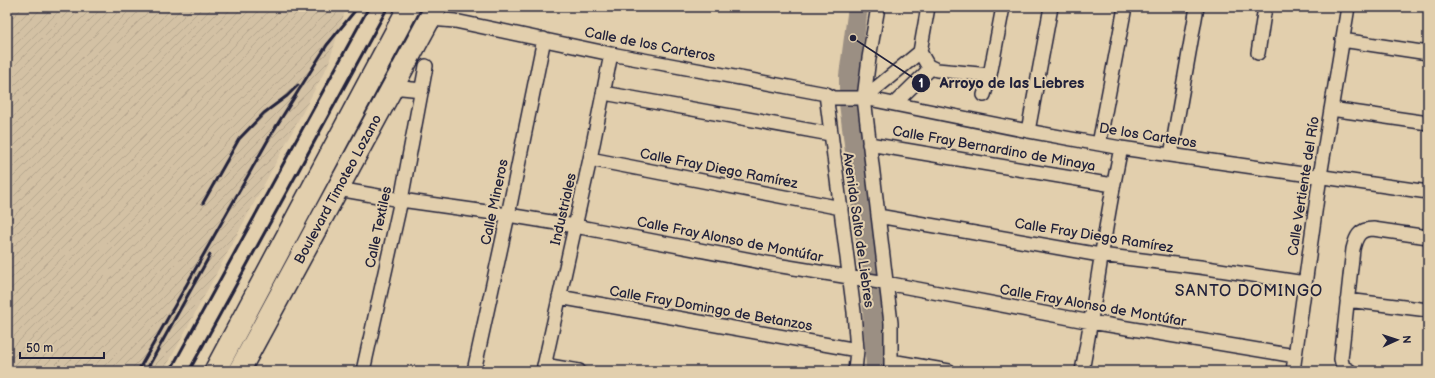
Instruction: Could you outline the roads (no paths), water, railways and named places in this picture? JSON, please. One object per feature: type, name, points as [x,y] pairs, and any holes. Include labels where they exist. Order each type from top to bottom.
[{"type":"main road","name":"Boulevard Timoteo Lozano","points":[[214,371],[409,7]]},
{"type":"main road","name":"Boulevard Timoteo Lozano","points":[[239,371],[433,13]]},
{"type":"street","name":"Avenida Salto de Liebres","points":[[878,7],[860,98],[870,144],[878,216],[882,282],[891,323],[891,366]]},
{"type":"street","points":[[928,7],[920,52],[926,63],[931,68],[941,71],[990,75]]},
{"type":"street","points":[[984,96],[990,75],[1003,7]]},
{"type":"street","points":[[1028,131],[1051,7]]},
{"type":"street","points":[[1099,144],[1125,7]]},
{"type":"street","points":[[1171,156],[1197,7]]},
{"type":"street","points":[[1258,53],[1265,7]]},
{"type":"street","name":"Calle Vertiente del Río","points":[[1293,371],[1320,176],[1348,7]]},
{"type":"street","name":"Calle de los Carteros","points":[[433,13],[455,21],[611,54],[830,96],[860,98]]},
{"type":"street","name":"Calle Mineros","points":[[474,371],[544,39]]},
{"type":"street","points":[[1342,40],[1428,53]]},
{"type":"street","points":[[860,98],[920,52]]},
{"type":"street","name":"Industriales","points":[[543,368],[590,158],[611,54]]},
{"type":"street","name":"Calle Textiles","points":[[363,371],[401,200],[426,66]]},
{"type":"street","points":[[894,104],[931,68]]},
{"type":"street","points":[[392,87],[422,90]]},
{"type":"street","points":[[604,93],[830,134]]},
{"type":"street","name":"Avenida Salto de Liebres","points":[[830,96],[830,134],[852,278],[856,350],[855,371]]},
{"type":"street","name":"De los Carteros","points":[[860,98],[1121,148],[1428,192]]},
{"type":"street","points":[[1331,109],[1428,123]]},
{"type":"street","name":"Calle Fray Bernardino de Minaya","points":[[870,144],[1113,185]]},
{"type":"street","points":[[1082,371],[1091,322],[1100,255],[1121,148]]},
{"type":"street","name":"Calle Fray Diego Ramírez","points":[[590,158],[841,208]]},
{"type":"street","name":"Calle Fray Alonso de Montúfar","points":[[338,189],[575,226],[1091,322],[1295,356]]},
{"type":"street","name":"Calle Fray Diego Ramírez","points":[[878,216],[1100,255],[1200,267],[1305,283]]},
{"type":"street","points":[[1350,371],[1343,367],[1341,359],[1353,249],[1358,234],[1365,230],[1373,229],[1428,238]]},
{"type":"street","name":"Calle Fray Domingo de Betanzos","points":[[559,297],[856,350]]},
{"type":"street","points":[[1347,300],[1428,310]]},
{"type":"street","points":[[891,366],[949,371]]},
{"type":"street","points":[[543,368],[579,371]]},
{"type":"waterway","points":[[849,94],[849,76],[858,7]]},
{"type":"waterway","points":[[849,103],[870,274]]},
{"type":"waterway","points":[[872,294],[876,371]]},
{"type":"railway","points":[[138,371],[272,133],[327,45],[358,7]]},
{"type":"railway","points":[[170,371],[369,7]]},
{"type":"railway","points":[[189,371],[388,7]]},
{"type":"railway","points":[[203,203],[239,139],[264,113],[287,96],[298,85]]},
{"type":"railway","points":[[146,371],[210,255]]},
{"type":"place","name":"Arroyo de las Liebres","points":[[853,38]]},
{"type":"district","name":"SANTO DOMINGO","points":[[1249,290]]}]
